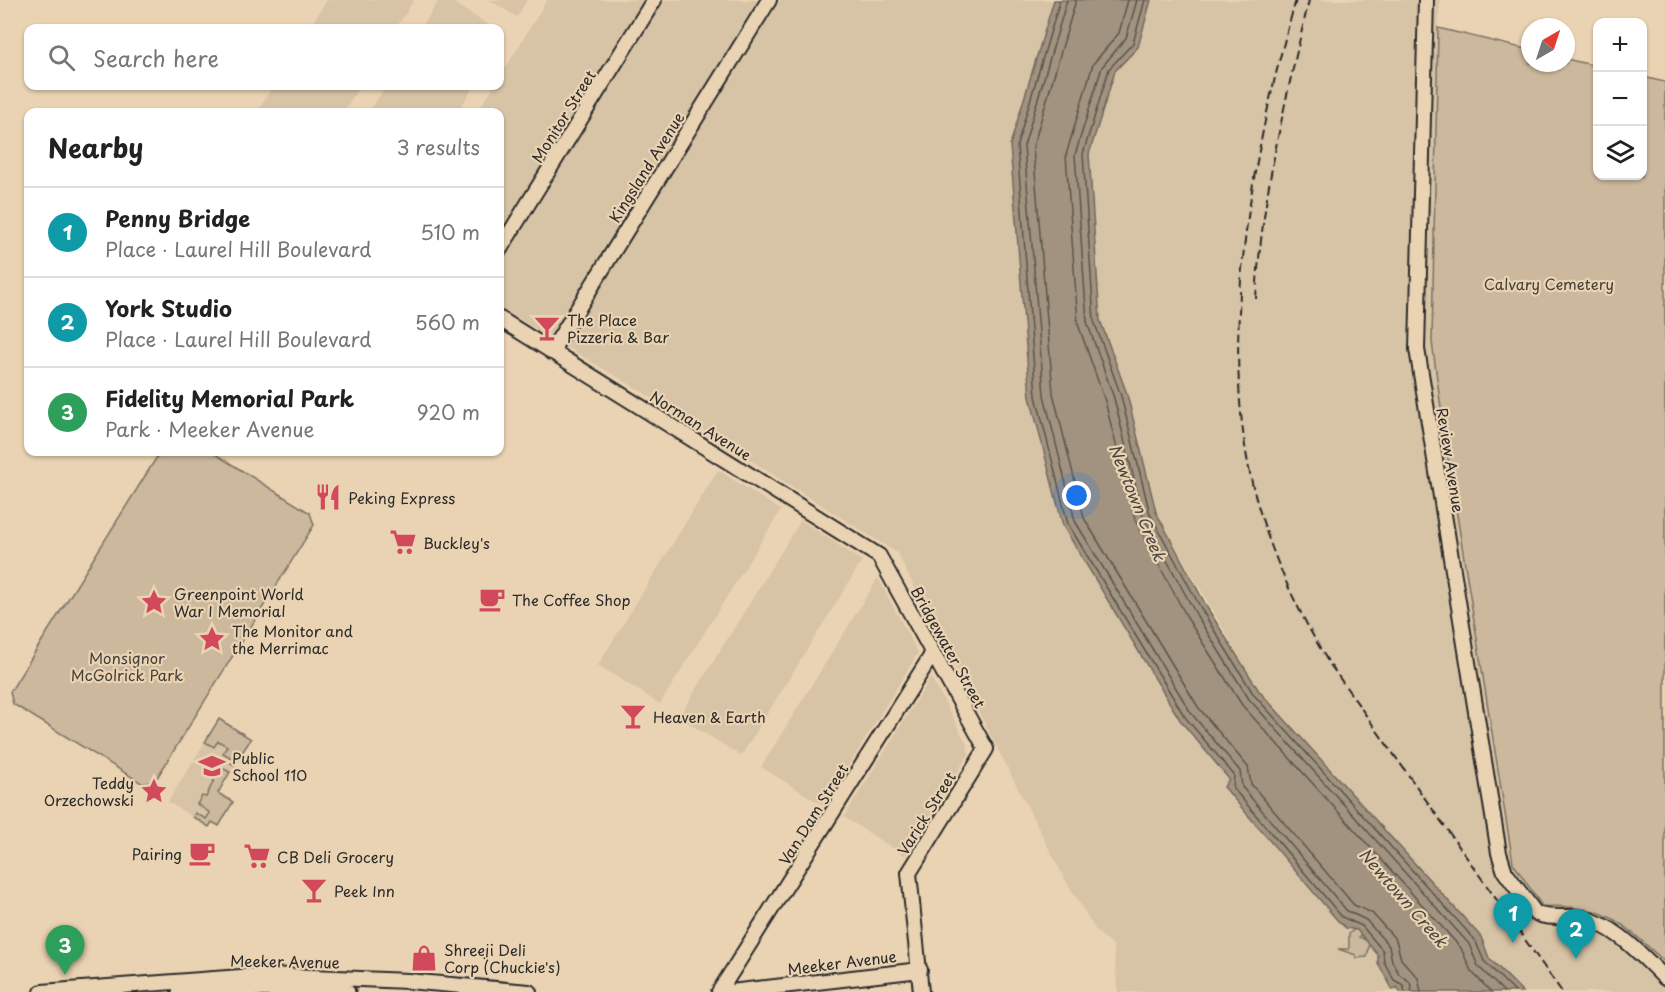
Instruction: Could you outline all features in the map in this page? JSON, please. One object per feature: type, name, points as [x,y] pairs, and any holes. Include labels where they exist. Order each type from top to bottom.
[{"type":"highway","points":[[180,992],[253,988],[347,992]]},
{"type":"main road","name":"Monitor Street","points":[[504,243],[654,0]]},
{"type":"main road","name":"Kingsland Avenue","points":[[551,352],[769,0]]},
{"type":"main road","name":"Review Avenue","points":[[1426,0],[1418,263],[1418,357],[1498,847],[1505,872],[1538,915],[1581,918],[1600,924],[1621,937],[1665,978]]},
{"type":"main road","name":"Norman Avenue","points":[[504,322],[884,560]]},
{"type":"main road","name":"Bridgewater Street","points":[[884,560],[986,749]]},
{"type":"main road","name":"Van Dam Street","points":[[719,992],[933,653]]},
{"type":"main road","name":"Varick Street","points":[[921,992],[909,873],[986,749]]},
{"type":"main road","name":"Meeker Avenue","points":[[731,992],[920,970]]},
{"type":"main road","name":"Meeker Avenue","points":[[42,992],[220,977],[278,975],[408,981],[529,992]]},
{"type":"shaded area","points":[[327,0],[414,0],[399,24],[312,24]]},
{"type":"shaded area","points":[[439,0],[449,0],[487,24],[424,24]]},
{"type":"shaded area","points":[[489,0],[527,0],[517,17]]},
{"type":"shaded area","points":[[547,0],[1054,0],[1010,145],[1180,720],[1378,955],[1393,989],[1397,987],[1400,992],[1118,992],[1113,945],[1096,931],[1062,874],[897,553],[641,391],[504,310],[504,108],[480,108],[491,90],[504,90],[504,70]]},
{"type":"shaded area","points":[[1151,0],[1440,0],[1438,28],[1513,863],[1542,906],[1582,906],[1601,911],[1619,921],[1665,962],[1665,992],[1523,992],[1489,958],[1481,937],[1259,691],[1156,512],[1127,394],[1100,320],[1089,154],[1115,71],[1138,47]]},
{"type":"shaded area","points":[[271,90],[357,90],[346,108],[259,108]]},
{"type":"shaded area","points":[[383,90],[472,90],[460,108],[372,108]]},
{"type":"shaded area","points":[[718,470],[781,510],[660,704],[598,665]]},
{"type":"shaded area","points":[[801,520],[862,561],[741,756],[679,717]]},
{"type":"shaded area","points":[[878,578],[918,653],[824,806],[761,767]]},
{"type":"shaded area","points":[[931,677],[967,744],[969,754],[905,856],[844,817]]},
{"type":"shaded area","name":"Public School 110","points":[[219,719],[251,739],[218,793],[233,802],[219,826],[212,822],[209,827],[168,802]]},
{"type":"green space","name":"Calvary Cemetery","points":[[1438,28],[1521,48],[1521,72],[1575,72],[1575,61],[1593,65],[1593,180],[1647,180],[1647,78],[1665,82],[1665,962],[1623,925],[1598,912],[1542,906],[1513,863],[1448,459],[1432,342]]},
{"type":"green space","name":"Monsignor McGolrick Park","points":[[158,456],[218,456],[310,513],[314,525],[155,781],[143,784],[13,704],[10,692]]},
{"type":"green space","points":[[219,719],[251,739],[234,765],[228,761],[230,757],[223,753],[227,746],[218,741],[214,747],[205,742]]},
{"type":"green space","points":[[220,767],[230,772],[218,793],[233,802],[219,826],[212,822],[209,827],[193,817],[195,813],[206,819],[210,813],[197,804],[202,796],[206,797]]},
{"type":"green space","points":[[1359,925],[1363,931],[1359,937],[1370,942],[1367,957],[1356,958],[1356,955],[1338,949],[1349,949],[1349,934]]},
{"type":"water","name":"Newtown Creek","points":[[1054,0],[1151,0],[1138,47],[1115,71],[1089,154],[1100,320],[1127,394],[1156,512],[1208,609],[1259,691],[1481,937],[1489,958],[1523,992],[1400,992],[1397,987],[1393,990],[1378,963],[1378,955],[1357,930],[1346,928],[1338,921],[1224,787],[1229,779],[1180,720],[1063,526],[1030,397],[1010,145]]},
{"type":"railway","points":[[1296,0],[1265,120],[1244,250],[1239,316],[1239,380],[1245,443],[1257,502],[1287,585],[1329,663],[1562,992]]},
{"type":"railway","points":[[1256,299],[1269,186],[1283,111],[1309,0]]},
{"type":"place","name":"The Place Pizzeria & Bar","points":[[547,328]]},
{"type":"place","name":"Peking Express","points":[[328,497]]},
{"type":"place","name":"Buckley's","points":[[403,542]]},
{"type":"place","name":"The Coffee Shop","points":[[492,599]]},
{"type":"place","name":"Greenpoint World War I Memorial","points":[[154,602]]},
{"type":"place","name":"The Monitor and the Merrimac","points":[[212,639]]},
{"type":"place","name":"Heaven & Earth","points":[[633,716]]},
{"type":"place","name":"Public School 110","points":[[212,766]]},
{"type":"place","name":"Teddy Orzechowski","points":[[154,791]]},
{"type":"place","name":"Pairing","points":[[202,853]]},
{"type":"place","name":"CB Deli Grocery","points":[[257,856]]},
{"type":"place","name":"Peek Inn","points":[[314,890]]},
{"type":"place","name":"Penny Bridge","points":[[1513,943]]},
{"type":"place","name":"Shreeji Deli Corp (Chuckie's)","points":[[424,958]]},
{"type":"place","name":"York Studio","points":[[1576,959]]},
{"type":"place","name":"Fidelity Memorial Park","points":[[65,975]]}]
